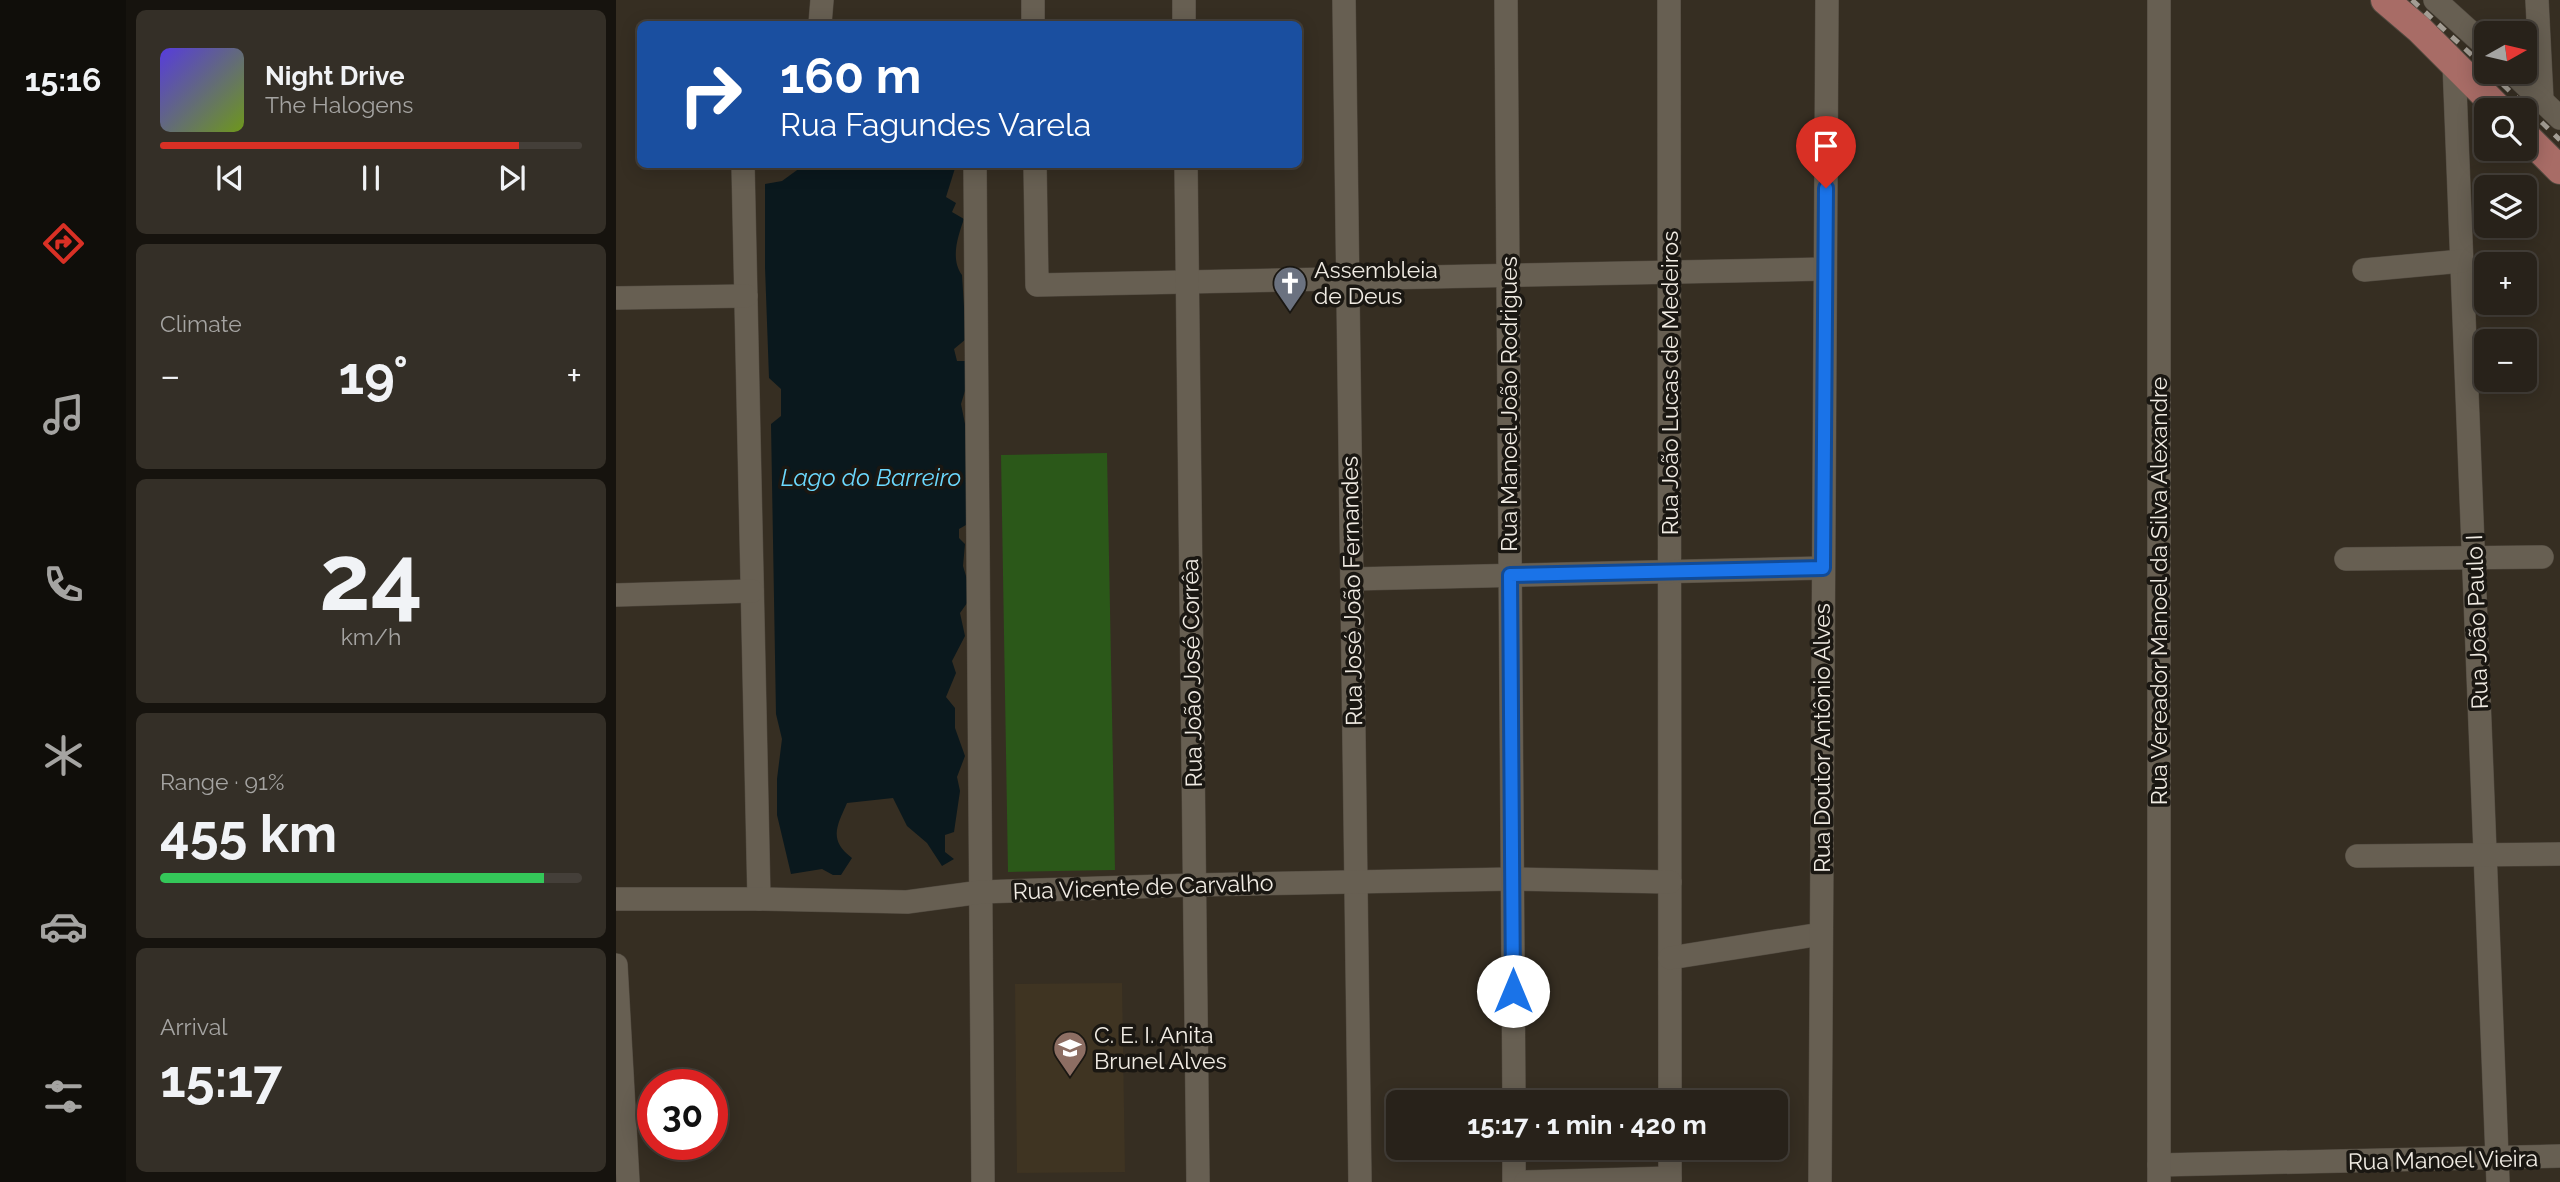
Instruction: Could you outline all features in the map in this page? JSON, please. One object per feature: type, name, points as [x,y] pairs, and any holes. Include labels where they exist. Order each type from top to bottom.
[{"type":"main road","points":[[2385,0],[2455,63],[2489,98]]},
{"type":"main road","points":[[2537,147],[2560,170]]},
{"type":"street","points":[[820,21],[822,0]]},
{"type":"street","points":[[1033,0],[1033,21]]},
{"type":"street","points":[[1184,0],[1184,21]]},
{"type":"street","name":"Rua José João Fernandes","points":[[1344,0],[1360,1182]]},
{"type":"street","name":"Rua Manoel João Rodrigues","points":[[1506,0],[1514,1090]]},
{"type":"street","name":"Rua João Lucas de Medeiros","points":[[1669,0],[1670,1090]]},
{"type":"street","name":"Rua Doutor Antônio Alves","points":[[1819,1182],[1827,0]]},
{"type":"street","name":"Rua Vereador Manoel da Silva Alexandre","points":[[2159,0],[2159,1174]]},
{"type":"street","points":[[2419,29],[2427,0]]},
{"type":"street","points":[[2435,0],[2474,35]]},
{"type":"street","points":[[2537,0],[2542,100]]},
{"type":"street","name":"Rua João Paulo I","points":[[2455,63],[2498,1182]]},
{"type":"street","points":[[2525,84],[2560,118]]},
{"type":"street","points":[[743,168],[759,899]]},
{"type":"street","points":[[975,168],[983,1182]]},
{"type":"street","points":[[1035,168],[1037,285],[1825,269]]},
{"type":"street","name":"Rua João José Corrêa","points":[[1186,168],[1198,1182]]},
{"type":"street","points":[[2364,270],[2462,261]]},
{"type":"street","points":[[616,298],[746,296]]},
{"type":"street","points":[[2346,559],[2542,557]]},
{"type":"street","points":[[1352,579],[1823,568]]},
{"type":"street","points":[[616,595],[752,591]]},
{"type":"street","points":[[2357,856],[2560,854]]},
{"type":"street","name":"Rua Vicente de Carvalho","points":[[616,899],[907,902],[981,892],[1194,886],[1512,879],[1670,882]]},
{"type":"street","points":[[1670,958],[1821,934]]},
{"type":"street","points":[[616,965],[628,1182]]},
{"type":"street","name":"Rua Manoel Vieira","points":[[2159,1174],[2303,1173],[2497,1158],[2560,1156]]},
{"type":"street","points":[[1514,1160],[1514,1182]]},
{"type":"street","points":[[1526,1182],[1670,1180],[1670,1160]]},
{"type":"shaded area","name":"C. E. I. Anita Brunel Alves","points":[[1122,983],[1125,1172],[1017,1173],[1015,984]]},
{"type":"green space","points":[[1107,453],[1115,870],[1008,872],[1001,455]]},
{"type":"water","name":"Lago do Barreiro","points":[[800,168],[955,168],[946,197],[956,203],[952,212],[964,219],[956,262],[962,275],[966,339],[954,349],[957,361],[967,361],[968,381],[961,404],[967,434],[971,484],[966,525],[959,529],[959,538],[965,544],[963,566],[972,596],[960,613],[965,636],[952,661],[956,673],[946,697],[955,708],[955,728],[965,756],[957,777],[960,791],[954,832],[945,835],[945,852],[954,859],[942,866],[927,843],[907,826],[893,798],[847,803],[838,826],[837,839],[852,858],[841,875],[833,875],[822,869],[791,874],[777,815],[777,779],[782,739],[776,714],[771,424],[781,416],[781,389],[769,378],[765,184],[782,181]]},
{"type":"railway","points":[[2412,0],[2474,57]]},
{"type":"railway","points":[[2502,84],[2560,140]]},
{"type":"place","name":"Assembleia de Deus","points":[[1290,313]]},
{"type":"place","name":"C. E. I. Anita Brunel Alves","points":[[1070,1078]]},
{"type":"route","points":[[1513,991],[1510,575],[1823,568],[1826,188]]}]
